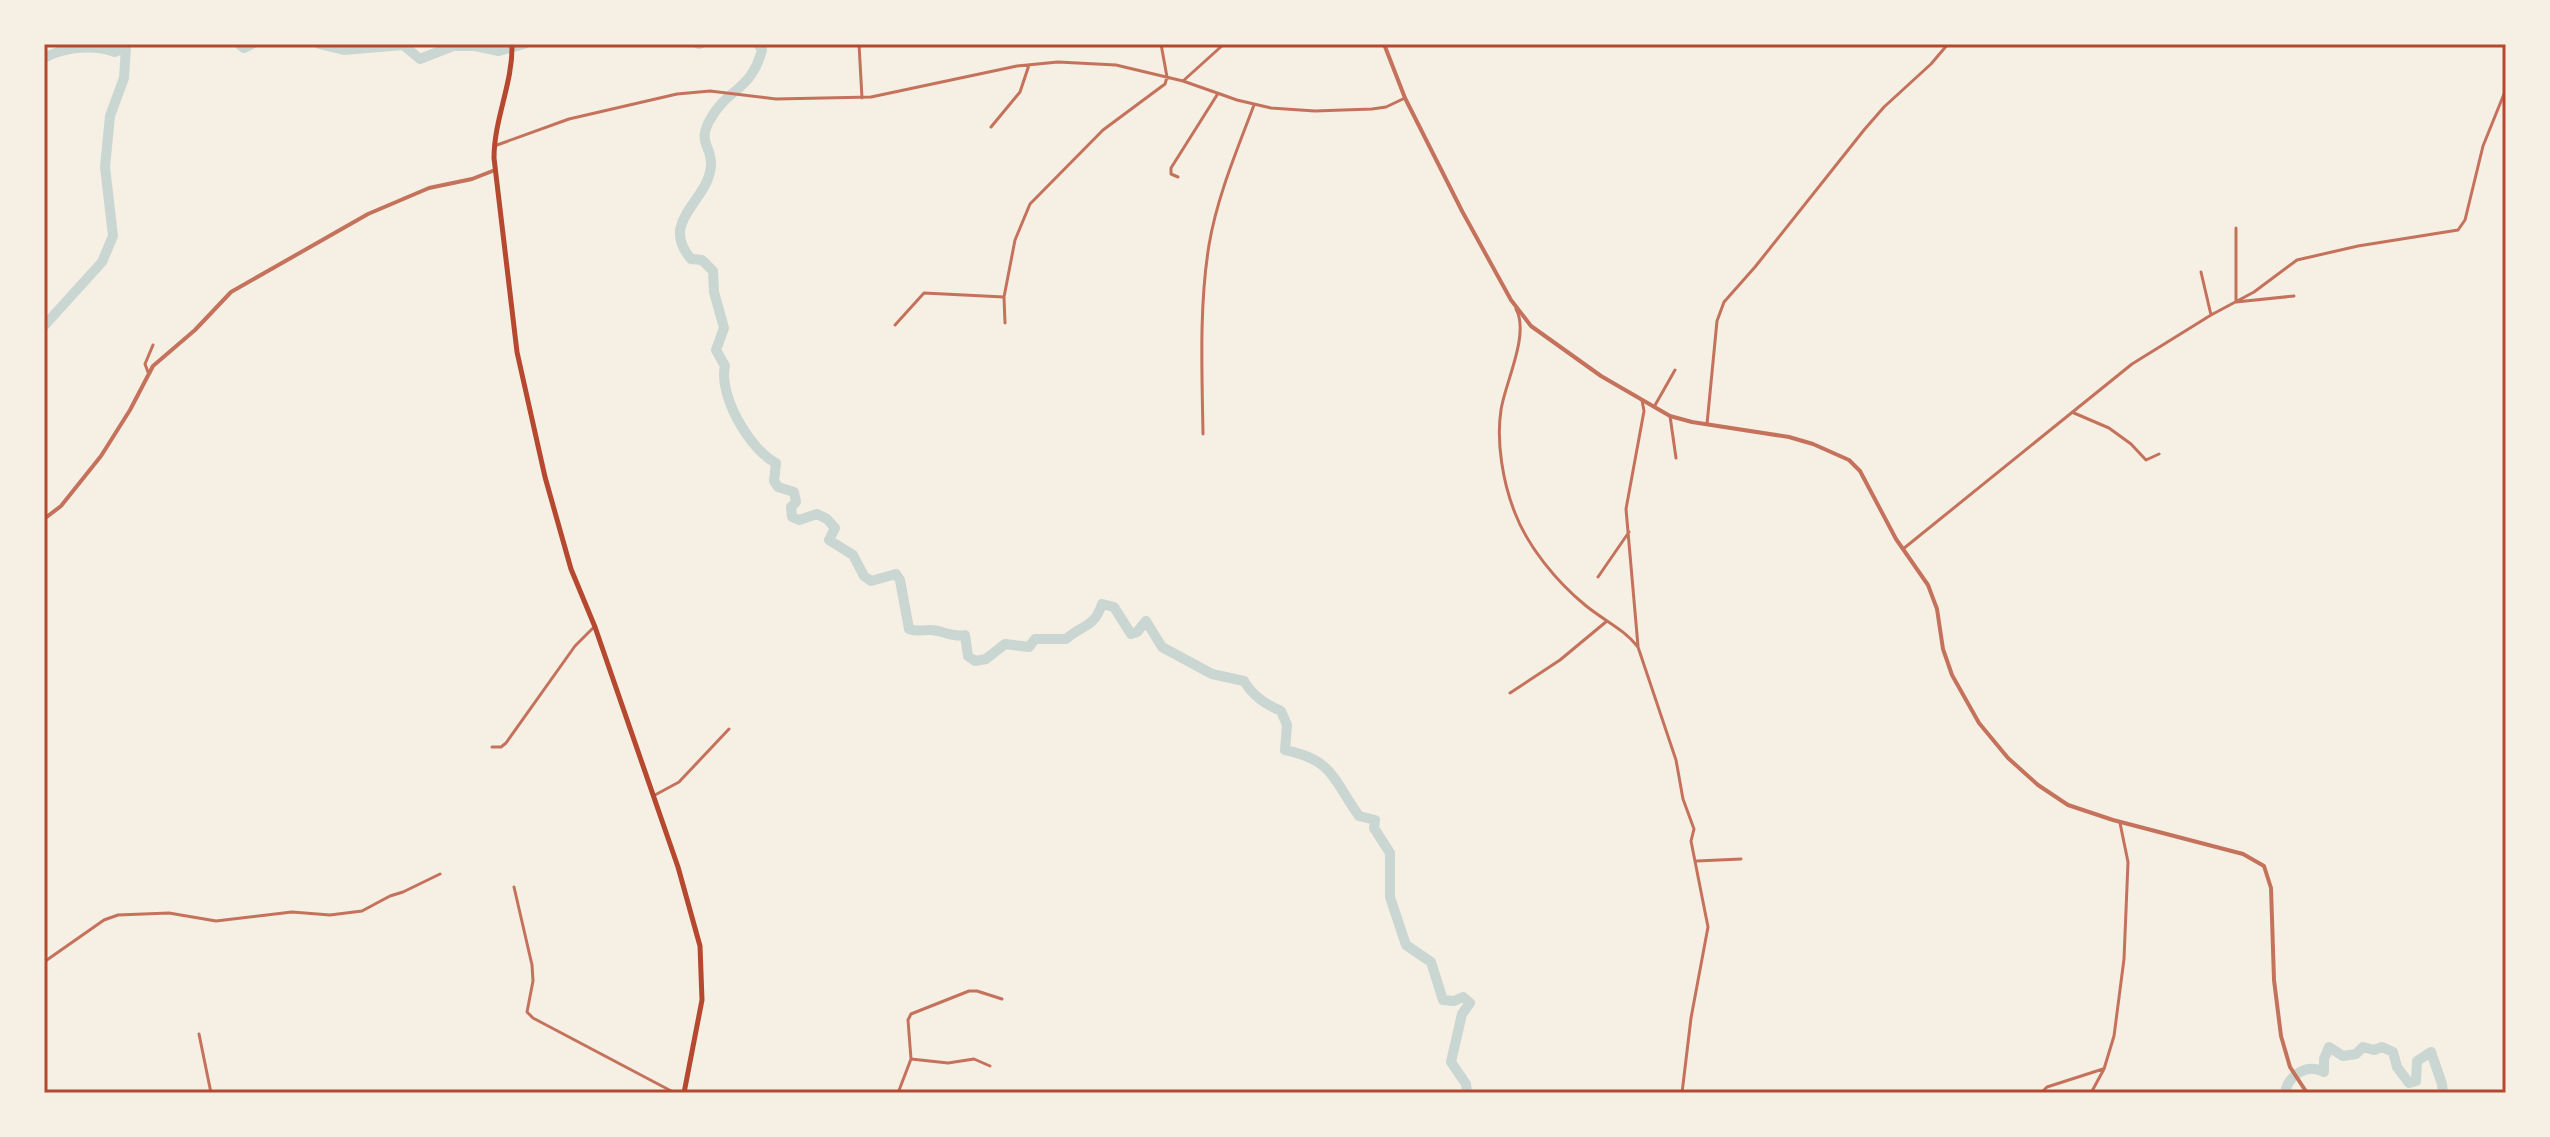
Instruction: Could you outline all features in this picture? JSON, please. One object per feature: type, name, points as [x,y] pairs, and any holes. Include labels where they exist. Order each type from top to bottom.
[{"type":"main road","points":[[512,45],[513,56],[494,146],[507,255],[509,301],[528,409],[563,543],[654,796],[685,889],[702,959],[702,1000],[684,1093]]},
{"type":"street","points":[[859,44],[862,98]]},
{"type":"street","points":[[1005,323],[1004,297],[1015,240],[1030,204],[1103,130],[1161,87],[1167,77],[1161,44]]},
{"type":"street","points":[[1183,81],[1224,44]]},
{"type":"street","points":[[1384,44],[1405,98],[1520,316],[1520,331],[1500,413],[1503,463],[1514,512],[1532,545],[1583,604],[1628,635],[1638,647]]},
{"type":"street","points":[[1707,424],[1715,332],[1724,302],[1879,112],[1948,44]]},
{"type":"street","points":[[991,127],[1020,92],[1029,65]]},
{"type":"street","points":[[494,146],[569,119],[693,91],[776,99],[862,98],[1029,65],[1116,65],[1183,81],[1254,105],[1315,111],[1379,108],[1405,98]]},
{"type":"street","points":[[1903,549],[2146,354],[2259,289],[2301,259],[2358,246],[2458,230],[2465,220],[2483,146],[2506,89]]},
{"type":"street","points":[[1178,177],[1171,174],[1171,168],[1218,94]]},
{"type":"street","points":[[1203,434],[1203,345],[1209,242],[1221,196],[1254,105]]},
{"type":"street","points":[[44,519],[61,506],[101,456],[130,410],[148,372],[220,301],[254,278],[368,214],[429,188],[472,179],[495,170]]},
{"type":"street","points":[[2236,228],[2236,302]]},
{"type":"street","points":[[2201,272],[2211,315]]},
{"type":"street","points":[[895,325],[924,293],[1004,297]]},
{"type":"street","points":[[2236,302],[2294,296]]},
{"type":"street","points":[[1516,309],[1541,334],[1670,416],[1789,437],[1849,460],[1865,479],[1903,549],[1928,585],[1937,609],[1946,661],[1963,697],[1988,735],[2014,764],[2052,796],[2068,805],[2258,860],[2264,866],[2271,888],[2277,1016],[2290,1067],[2307,1093]]},
{"type":"street","points":[[148,372],[145,364],[153,345]]},
{"type":"street","points":[[1654,407],[1675,370]]},
{"type":"street","points":[[1642,400],[1644,411],[1626,509],[1638,647],[1676,760],[1683,799],[1694,829],[1691,841],[1708,927],[1692,1009],[1682,1093]]},
{"type":"street","points":[[2074,413],[2109,428],[2146,460],[2159,454]]},
{"type":"street","points":[[1670,416],[1676,458]]},
{"type":"street","points":[[1598,577],[1629,532]]},
{"type":"street","points":[[1510,693],[1560,660],[1608,620]]},
{"type":"street","points":[[492,747],[501,747],[506,743],[575,646],[595,627]]},
{"type":"street","points":[[654,796],[679,782],[729,729]]},
{"type":"street","points":[[2091,1093],[2104,1069],[2117,1019],[2124,959],[2128,862],[2122,828],[2113,820]]},
{"type":"street","points":[[1696,861],[1741,859]]},
{"type":"street","points":[[44,962],[104,920],[118,915],[169,913],[216,921],[292,912],[330,915],[362,911],[440,874]]},
{"type":"street","points":[[514,887],[532,965],[533,981],[527,1012],[675,1093]]},
{"type":"street","points":[[898,1093],[911,1059],[908,1020],[911,1014],[969,991],[1002,999]]},
{"type":"street","points":[[199,1034],[211,1093]]},
{"type":"street","points":[[911,1059],[948,1063],[974,1059],[990,1066]]},
{"type":"street","points":[[2041,1093],[2047,1087],[2104,1069]]},
{"type":"waterway","points":[[44,58],[79,48],[115,52],[126,47],[126,44]]},
{"type":"waterway","points":[[239,44],[244,48],[252,44]]},
{"type":"waterway","points":[[319,44],[344,50],[403,45],[420,59],[453,46],[499,51],[524,44]]},
{"type":"waterway","points":[[758,44],[762,50],[752,74],[718,108],[707,126],[705,139],[711,158],[708,178],[682,222],[680,233],[682,245],[691,259],[702,260],[713,271],[714,292],[724,328],[716,350],[725,366],[726,392],[747,434],[776,463],[774,481],[778,487],[794,492],[796,502],[791,507],[792,517],[799,520],[817,514],[827,519],[835,528],[829,540],[853,555],[864,576],[871,581],[896,574],[900,580],[909,629],[965,635],[968,656],[975,661],[986,659],[1005,644],[1029,647],[1035,639],[1066,639],[1092,622],[1102,604],[1114,607],[1131,634],[1137,632],[1146,621],[1162,647],[1212,674],[1244,681],[1260,699],[1281,711],[1287,725],[1285,750],[1314,759],[1331,773],[1359,816],[1375,820],[1374,828],[1390,853],[1390,897],[1406,945],[1431,962],[1443,1000],[1454,1001],[1463,997],[1470,1003],[1462,1014],[1451,1062],[1466,1084],[1467,1093]]},
{"type":"waterway","points":[[44,326],[102,262],[113,236],[105,167],[110,116],[124,78],[126,47]]},
{"type":"waterway","points":[[2285,1093],[2290,1081],[2299,1072],[2311,1069],[2324,1072],[2324,1059],[2329,1047],[2343,1056],[2356,1054],[2363,1047],[2374,1050],[2382,1047],[2393,1052],[2397,1067],[2409,1083],[2416,1081],[2417,1061],[2431,1052],[2443,1093]]}]
